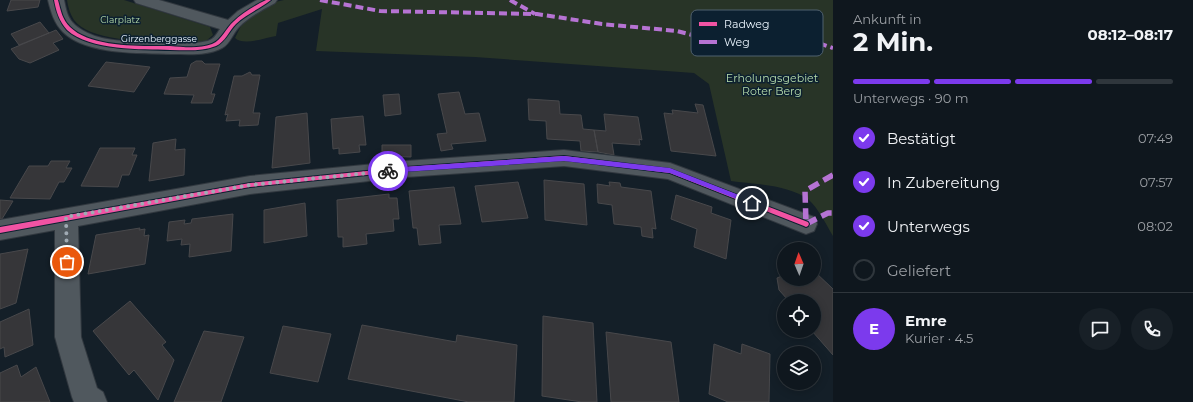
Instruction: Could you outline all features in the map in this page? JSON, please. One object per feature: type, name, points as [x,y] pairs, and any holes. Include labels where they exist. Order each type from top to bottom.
[{"type":"street","name":"Girzenberggasse","points":[[56,0],[56,9],[63,22],[76,35],[96,42],[116,46],[156,48],[207,46],[216,44],[221,40],[230,26],[269,0]]},
{"type":"street","points":[[142,0],[230,26]]},
{"type":"street","points":[[0,230],[250,185],[406,168],[564,158],[670,171],[806,224]]},
{"type":"street","points":[[66,217],[68,337],[86,396],[93,402]]},
{"type":"green space","name":"Clarplatz","points":[[67,0],[124,0],[210,27],[213,35],[206,41],[196,42],[150,42],[113,38],[97,34],[83,28],[74,20],[69,10]]},
{"type":"green space","name":"Erholungsgebiet Roter Berg","points":[[284,0],[833,0],[833,236],[816,208],[809,200],[801,195],[772,186],[731,181],[709,84],[694,73],[475,57],[316,51],[322,9],[278,23],[276,36],[249,41],[235,38],[242,24],[271,3]]},
{"type":"building","points":[[11,0],[40,0],[38,7],[7,11]]},
{"type":"building","points":[[40,22],[49,33],[19,45],[11,34]]},
{"type":"building","points":[[56,30],[63,39],[53,43],[59,50],[30,63],[19,59],[11,49]]},
{"type":"building","points":[[196,61],[202,61],[205,64],[220,64],[211,94],[215,94],[212,103],[191,103],[194,95],[164,94],[170,78],[187,77],[191,64]]},
{"type":"building","points":[[106,62],[150,67],[134,92],[88,86]]},
{"type":"building","points":[[250,72],[252,75],[260,75],[253,113],[260,113],[258,125],[239,126],[240,120],[226,121],[228,114],[225,115],[234,76],[242,76]]},
{"type":"building","points":[[459,92],[465,114],[479,113],[486,141],[451,144],[453,149],[441,151],[437,134],[447,133],[438,94]]},
{"type":"building","points":[[399,94],[401,114],[385,116],[383,95]]},
{"type":"building","points":[[528,99],[559,101],[560,114],[581,115],[583,129],[594,130],[598,152],[581,151],[580,141],[547,139],[546,121],[529,120]]},
{"type":"building","points":[[695,104],[703,105],[716,156],[671,151],[664,113],[673,114],[672,110],[698,113]]},
{"type":"building","points":[[307,113],[310,163],[272,168],[276,117]]},
{"type":"building","points":[[604,114],[638,117],[642,140],[639,139],[640,145],[612,143],[614,155],[598,152],[594,130],[606,131]]},
{"type":"building","points":[[363,116],[366,145],[359,145],[360,152],[339,154],[339,148],[333,149],[331,119]]},
{"type":"building","points":[[176,139],[175,150],[185,149],[184,175],[149,181],[153,143]]},
{"type":"building","points":[[382,145],[411,145],[411,157],[382,156]]},
{"type":"building","points":[[100,148],[135,148],[132,155],[137,155],[129,175],[122,175],[118,187],[81,186]]},
{"type":"building","points":[[51,161],[70,161],[66,168],[72,168],[64,182],[59,182],[50,199],[10,198],[29,166],[48,166]]},
{"type":"building","points":[[544,180],[584,184],[587,225],[545,220]]},
{"type":"building","points":[[518,182],[528,218],[482,222],[475,186]]},
{"type":"building","points":[[609,182],[620,183],[621,187],[651,191],[656,229],[652,228],[653,238],[642,236],[641,227],[614,224],[612,205],[598,203],[597,184],[610,186]]},
{"type":"building","points":[[454,187],[461,224],[439,225],[441,243],[419,245],[417,228],[413,228],[409,191]]},
{"type":"building","points":[[389,194],[389,198],[397,198],[399,219],[393,219],[394,231],[366,234],[367,244],[343,247],[343,237],[338,237],[337,200]]},
{"type":"building","points":[[676,195],[712,207],[711,213],[731,220],[726,259],[694,247],[697,229],[671,219]]},
{"type":"building","points":[[0,200],[13,201],[2,219],[0,219]]},
{"type":"building","points":[[305,203],[307,236],[264,243],[264,210]]},
{"type":"building","points":[[233,214],[231,251],[189,257],[190,244],[181,245],[182,239],[167,241],[169,222],[185,220],[184,224],[191,223],[192,219]]},
{"type":"building","points":[[140,228],[139,230],[145,229],[144,236],[149,235],[145,264],[88,274],[96,235]]},
{"type":"building","points":[[28,249],[16,303],[0,309],[0,254]]},
{"type":"building","points":[[821,278],[833,289],[833,355],[818,338],[821,338],[821,294],[783,294],[779,290],[778,286],[821,286]]},
{"type":"building","points":[[130,301],[166,342],[162,345],[174,360],[158,400],[134,370],[129,375],[93,331]]},
{"type":"building","points":[[29,309],[33,345],[5,357],[4,347],[0,349],[0,322]]},
{"type":"building","points":[[543,316],[593,323],[597,402],[582,402],[542,396]]},
{"type":"building","points":[[362,325],[456,342],[457,335],[517,345],[514,402],[469,402],[348,379]]},
{"type":"building","points":[[283,326],[331,334],[318,382],[270,373]]},
{"type":"building","points":[[204,331],[244,337],[221,402],[174,402]]},
{"type":"building","points":[[606,332],[671,342],[679,402],[611,402]]},
{"type":"building","points":[[714,344],[741,354],[742,344],[770,354],[769,402],[728,402],[709,394]]},
{"type":"building","points":[[17,365],[21,377],[36,367],[50,402],[0,402],[0,373]]},
{"type":"marked path","points":[[320,0],[380,11],[537,14],[602,24],[677,31],[691,35]]},
{"type":"marked path","points":[[510,0],[535,14]]},
{"type":"marked path","points":[[823,45],[833,48]]},
{"type":"marked path","points":[[833,175],[805,191],[806,224],[828,213],[833,213]]},
{"type":"cycle path","points":[[56,0],[60,17],[69,29],[83,38],[100,43],[137,48],[199,48],[211,46],[219,42],[229,28],[239,18],[269,0]]},
{"type":"cycle path","points":[[0,230],[250,185],[406,169],[564,158],[670,171],[806,224]]},
{"type":"way so far","points":[[67,262],[66,217],[250,185],[388,171]]},
{"type":"route","points":[[388,171],[406,168],[564,158],[670,171],[752,203]]}]
